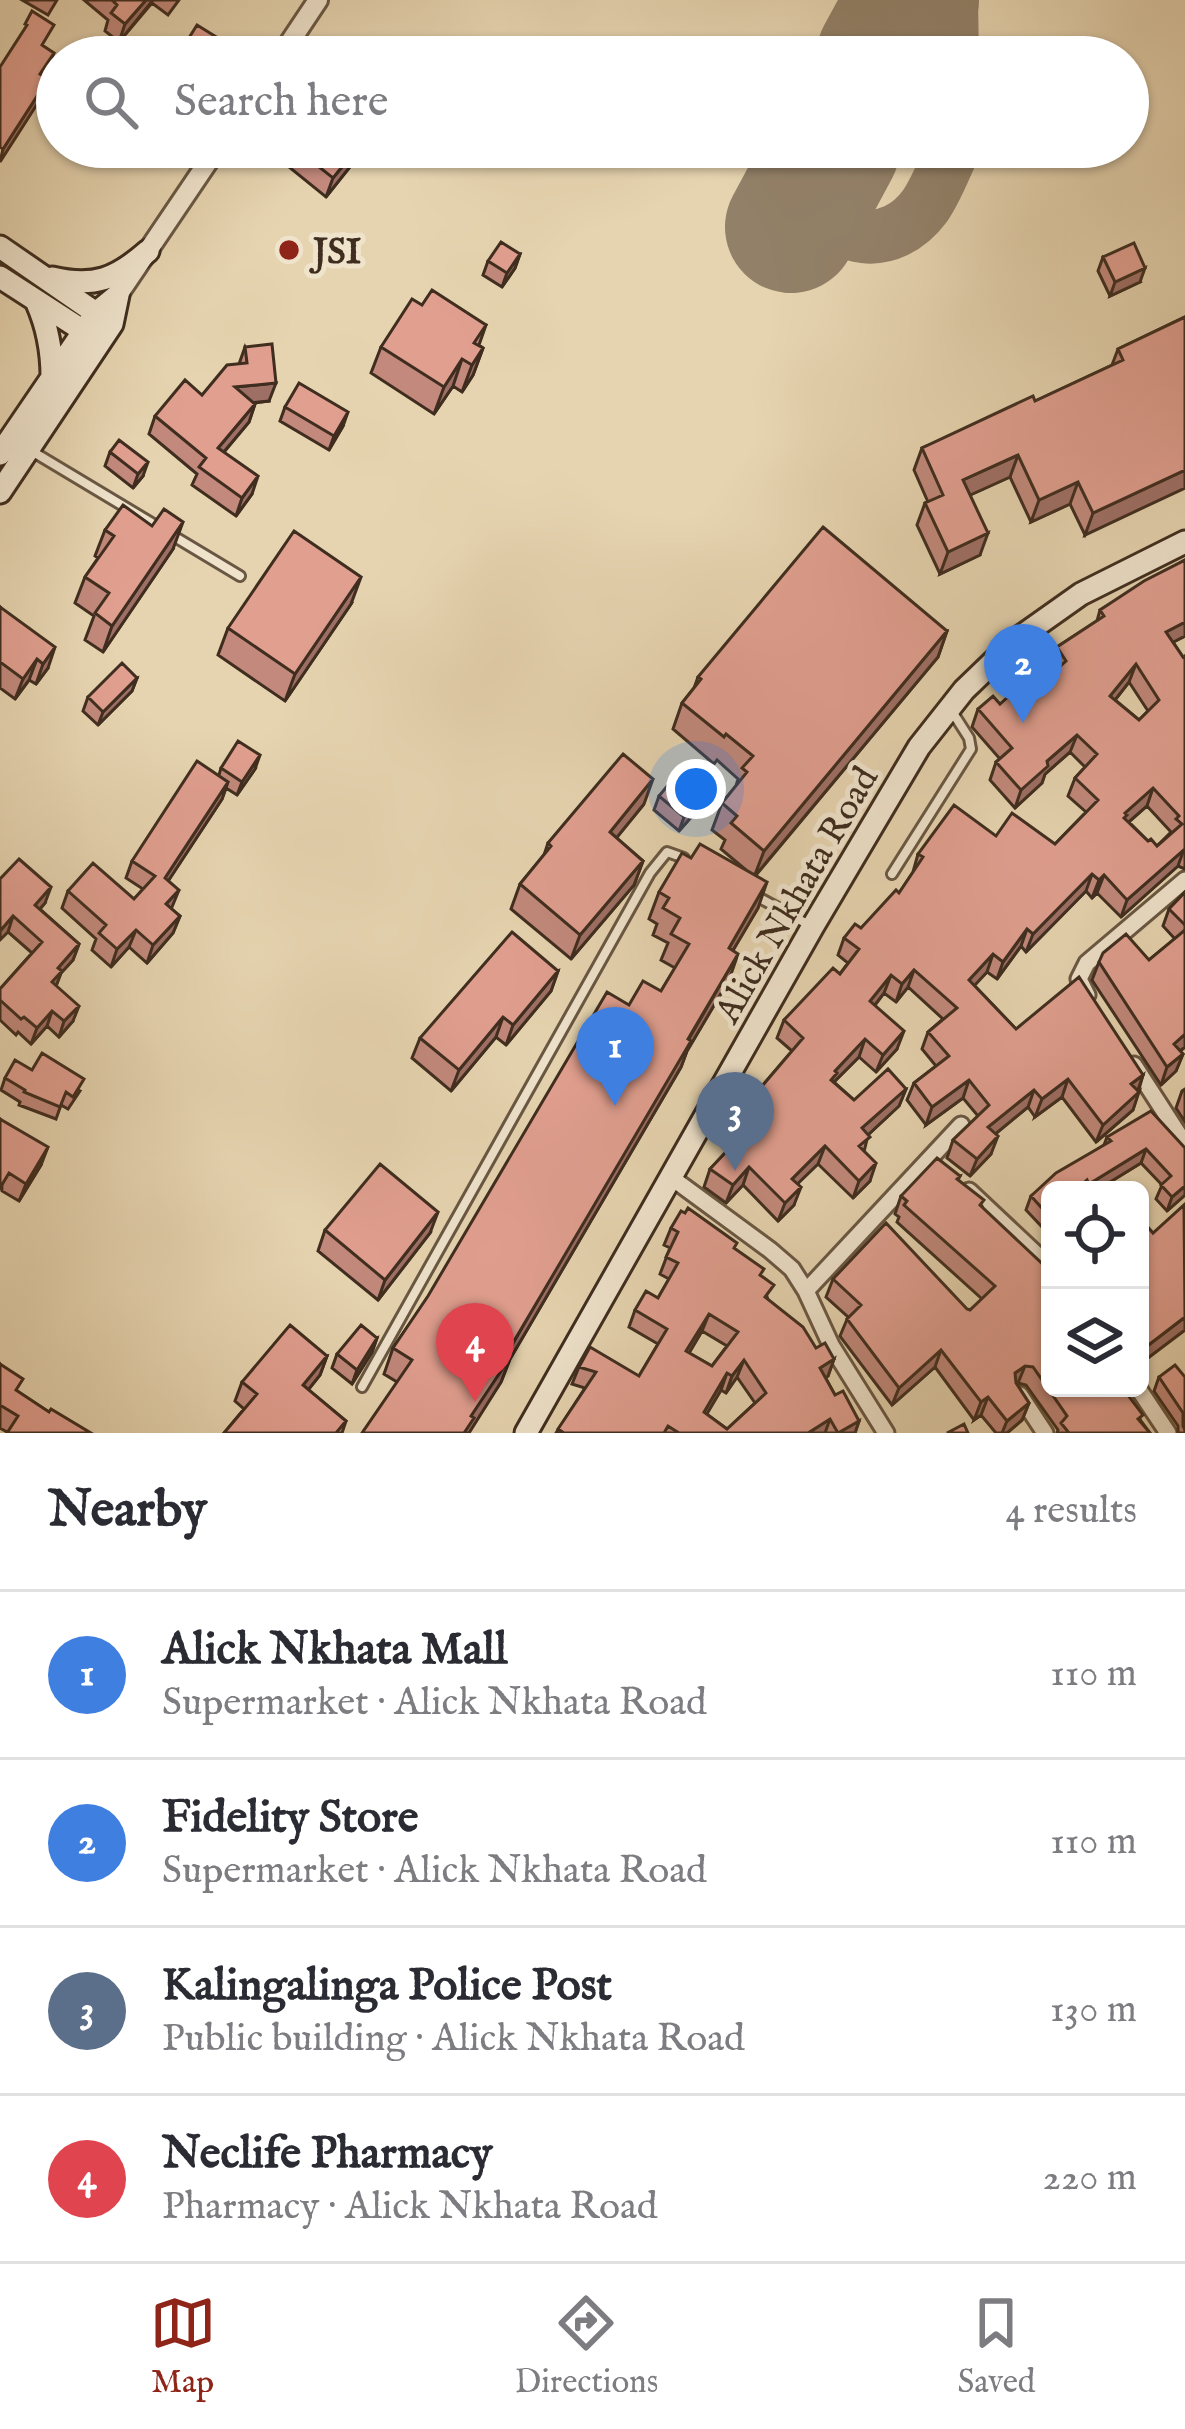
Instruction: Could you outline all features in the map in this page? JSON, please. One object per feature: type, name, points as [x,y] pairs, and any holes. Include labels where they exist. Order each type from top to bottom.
[{"type":"main road","points":[[0,247],[46,277],[98,328]]},
{"type":"main road","points":[[46,277],[73,283],[101,281],[127,270],[148,251]]},
{"type":"main road","points":[[0,278],[36,301],[98,328]]},
{"type":"main road","points":[[0,492],[118,295]]},
{"type":"main road","points":[[36,301],[49,339],[52,378]]},
{"type":"main road","points":[[0,454],[52,378],[98,328]]},
{"type":"main road","name":"Alick Nkhata Road","points":[[526,1433],[899,777],[949,707],[989,664],[1048,616],[1115,575],[1185,542]]},
{"type":"street","points":[[294,36],[318,0]]},
{"type":"street","points":[[118,295],[204,168]]},
{"type":"street","points":[[1095,1007],[1079,980],[1087,963],[1185,880]]},
{"type":"street","points":[[1119,1042],[1185,1144]]},
{"type":"street","points":[[806,1291],[961,1125]]},
{"type":"street","points":[[929,1159],[946,1173]]},
{"type":"street","points":[[672,1178],[792,1269],[831,1345],[886,1433]]},
{"type":"street","points":[[964,1187],[1041,1259]]},
{"type":"street","points":[[1020,1394],[1045,1433]]},
{"type":"street","points":[[1144,1397],[1168,1433]]},
{"type":"lane","points":[[29,449],[240,576]]},
{"type":"lane","points":[[892,874],[971,749],[949,707]]},
{"type":"lane","points":[[362,1387],[650,873],[667,852],[700,866]]},
{"type":"lane","points":[[737,886],[813,926]]},
{"type":"building","points":[[112,0],[146,0],[125,24],[111,13],[117,5]]},
{"type":"building","points":[[32,11],[54,25],[47,36],[36,36],[36,98],[3,149],[0,67]]},
{"type":"building","points":[[197,25],[215,36],[190,36]]},
{"type":"building","points":[[320,168],[341,168],[333,178]]},
{"type":"building","points":[[501,242],[520,254],[507,273],[488,261]]},
{"type":"building","points":[[1134,243],[1145,268],[1115,282],[1103,257]]},
{"type":"building","points":[[432,290],[486,325],[474,343],[483,348],[472,365],[462,359],[444,387],[381,347],[412,299],[422,305]]},
{"type":"building","points":[[1185,317],[1185,470],[1093,513],[1078,482],[1039,500],[1018,455],[963,480],[988,533],[948,552],[925,503],[943,495],[922,448],[1123,360],[1118,349]]},
{"type":"building","points":[[272,344],[276,383],[235,387],[255,404],[218,448],[258,476],[242,498],[199,467],[206,458],[155,416],[185,380],[202,395],[227,365],[247,363],[245,347]]},
{"type":"building","points":[[299,383],[348,412],[334,436],[285,407]]},
{"type":"building","points":[[119,440],[148,462],[138,474],[110,452]]},
{"type":"building","points":[[123,505],[152,526],[164,509],[183,522],[112,626],[95,613],[109,593],[85,577],[114,536],[105,530]]},
{"type":"building","points":[[823,527],[947,631],[764,851],[731,823],[737,816],[722,803],[747,772],[742,768],[753,756],[682,703],[701,679],[698,677]]},
{"type":"building","points":[[294,531],[361,577],[295,674],[228,628]]},
{"type":"building","points":[[1185,560],[1185,622],[1166,632],[1185,656],[1185,849],[1127,900],[1104,875],[1099,880],[1092,874],[1033,934],[1027,929],[1003,962],[993,954],[969,980],[1016,1029],[1079,977],[1143,1075],[1131,1084],[1139,1092],[1103,1125],[1068,1079],[1042,1099],[1034,1090],[988,1127],[998,1136],[977,1159],[953,1140],[989,1105],[969,1080],[932,1107],[914,1083],[949,1056],[928,1032],[957,1008],[914,970],[902,984],[891,975],[870,1001],[904,1031],[883,1055],[865,1039],[831,1080],[854,1100],[888,1069],[906,1089],[862,1128],[870,1137],[859,1146],[876,1163],[859,1181],[825,1146],[792,1179],[801,1187],[785,1203],[749,1167],[733,1185],[710,1169],[739,1138],[721,1122],[748,1086],[757,1092],[803,1038],[784,1020],[833,968],[840,974],[859,949],[844,938],[855,924],[861,928],[896,890],[899,893],[923,857],[918,854],[954,805],[996,836],[1012,813],[1055,844],[1098,800],[1075,778],[1097,754],[1077,735],[1021,790],[996,762],[1012,748],[978,709],[993,696],[1000,704],[1010,695],[1018,704],[1066,661],[1057,647],[1104,616],[1100,610]],"holes":[[[1136,664],[1159,700],[1139,720],[1110,696]],[[1153,788],[1182,824],[1157,846],[1124,818]]]},
{"type":"building","points":[[0,607],[55,647],[43,664],[37,659],[23,679],[0,662]]},
{"type":"building","points":[[122,663],[137,678],[103,712],[88,697]]},
{"type":"building","points":[[238,741],[260,755],[242,782],[221,768]]},
{"type":"building","points":[[623,754],[653,779],[610,832],[643,861],[580,935],[520,884]]},
{"type":"building","points":[[197,761],[228,782],[165,878],[179,890],[166,904],[180,916],[153,945],[136,930],[117,949],[99,933],[106,925],[68,891],[93,863],[134,899],[155,876],[132,861]]},
{"type":"building","points":[[673,779],[699,800],[684,817],[659,796]]},
{"type":"building","points":[[700,844],[767,882],[729,948],[738,954],[507,1353],[511,1356],[464,1433],[362,1433],[412,1360],[393,1348],[607,992],[629,1005],[643,981],[661,991],[689,944],[671,934],[680,918],[663,908],[669,898],[659,892],[682,853],[691,858]]},
{"type":"building","points":[[19,859],[51,887],[35,905],[79,944],[52,982],[79,1006],[64,1021],[52,1011],[37,1028],[0,1000],[0,989],[42,942],[13,916],[0,931],[0,879]]},
{"type":"building","points":[[1185,892],[1185,925],[1169,909]]},
{"type":"building","points":[[1185,930],[1185,1034],[1174,1044],[1183,1054],[1167,1067],[1099,962],[1126,934],[1149,960]]},
{"type":"building","points":[[512,932],[558,971],[513,1025],[503,1017],[459,1070],[420,1038]]},
{"type":"building","points":[[42,1053],[84,1079],[73,1097],[66,1092],[60,1107],[5,1078],[15,1060],[32,1070]]},
{"type":"building","points":[[1151,1111],[1185,1148],[1185,1186],[1172,1197],[1161,1185],[1171,1176],[1146,1149],[1094,1181],[1047,1181],[1111,1141],[1107,1137]]},
{"type":"building","points":[[0,1119],[48,1147],[26,1184],[9,1173],[0,1188]]},
{"type":"building","points":[[937,1158],[984,1200],[980,1205],[1041,1263],[1041,1379],[1033,1367],[1015,1373],[1029,1403],[1007,1421],[988,1397],[981,1402],[941,1350],[899,1388],[847,1319],[861,1305],[833,1279],[886,1223],[967,1309],[995,1286],[904,1205],[907,1201],[901,1196]]},
{"type":"building","points":[[380,1164],[438,1212],[385,1280],[325,1230]]},
{"type":"building","points":[[1041,1187],[1041,1207],[1031,1196]]},
{"type":"building","points":[[1184,1205],[1185,1317],[1149,1345],[1149,1228],[1153,1233]]},
{"type":"building","points":[[688,1208],[764,1269],[760,1275],[774,1285],[765,1297],[803,1327],[816,1348],[825,1343],[834,1359],[820,1368],[835,1395],[843,1391],[859,1421],[838,1433],[830,1419],[808,1433],[679,1433],[668,1426],[664,1433],[564,1433],[558,1429],[596,1372],[579,1367],[590,1347],[639,1376],[667,1329],[635,1310],[646,1291],[658,1298],[678,1263],[666,1257],[678,1232],[671,1228],[681,1211]],"holes":[[[709,1314],[738,1332],[712,1366],[686,1351]],[[744,1360],[766,1393],[727,1429],[704,1412],[727,1373],[732,1376]]]},
{"type":"building","points":[[290,1325],[327,1356],[303,1385],[346,1421],[336,1433],[224,1433],[257,1394],[242,1382]]},
{"type":"building","points":[[361,1325],[377,1338],[357,1370],[337,1354]]},
{"type":"building","points":[[0,1364],[23,1379],[16,1390],[91,1433],[7,1433],[18,1416],[0,1405]]},
{"type":"building","points":[[1175,1365],[1185,1377],[1185,1430],[1183,1413],[1159,1377]]},
{"type":"building","points":[[1054,1397],[1129,1397],[1150,1433],[1069,1433],[1061,1423],[1067,1416]]},
{"type":"building","points":[[964,1424],[968,1433],[947,1433]]},
{"type":"taxiway","points":[[951,0],[952,36]]},
{"type":"taxiway","points":[[811,193],[821,210],[848,232],[880,236],[911,221],[925,206],[945,168]]},
{"type":"runway","points":[[893,36],[913,0]]},
{"type":"runway","points":[[791,227],[823,168]]},
{"type":"place","name":"JSI","points":[[289,250]]},
{"type":"place","name":"Fidelity Store","points":[[1023,723]]},
{"type":"place","name":"Alick Nkhata Mall","points":[[615,1106]]},
{"type":"place","name":"Kalingalinga Police Post","points":[[735,1171]]},
{"type":"place","name":"Neclife Pharmacy","points":[[475,1402]]}]
